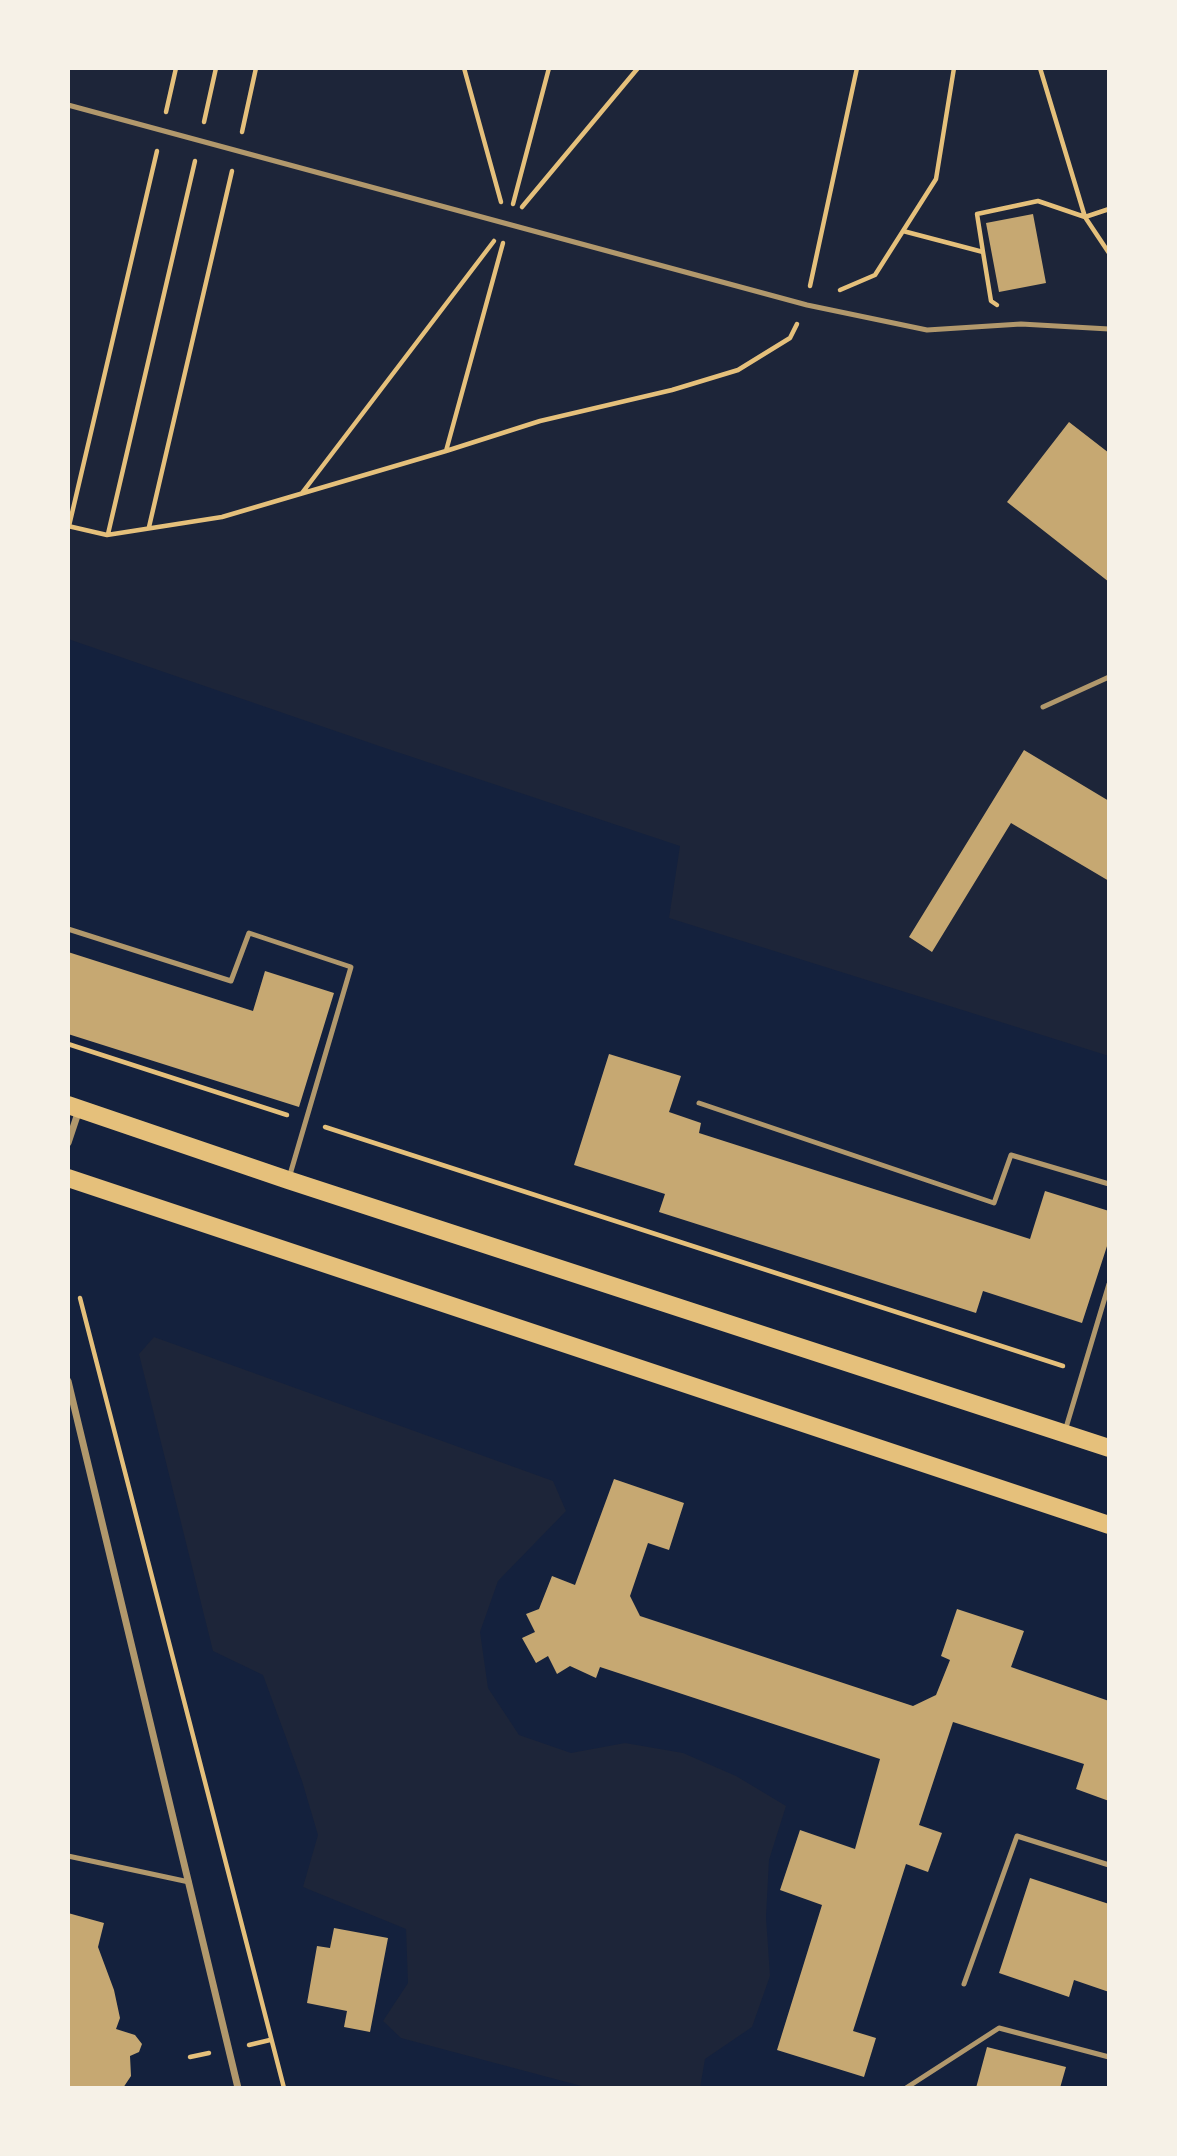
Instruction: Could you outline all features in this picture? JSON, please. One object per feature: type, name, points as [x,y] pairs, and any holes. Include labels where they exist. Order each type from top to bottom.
[{"type":"main road","points":[[74,1107],[288,1180],[1109,1448]]},
{"type":"main road","points":[[68,1178],[1109,1525]]},
{"type":"street","points":[[68,1143],[74,1107]]},
{"type":"street","points":[[68,1381],[238,2088]]},
{"type":"lane","points":[[68,105],[807,304],[927,330],[1021,324],[1109,329]]},
{"type":"lane","points":[[1043,707],[1109,677]]},
{"type":"lane","points":[[68,929],[231,981],[249,933],[351,967],[288,1180]]},
{"type":"lane","points":[[699,1103],[994,1203],[1012,1155],[1109,1184]]},
{"type":"lane","points":[[1064,1434],[1109,1284]]},
{"type":"lane","points":[[964,1984],[1017,1836],[1109,1865]]},
{"type":"lane","points":[[68,1856],[189,1882]]},
{"type":"lane","points":[[906,2088],[999,2028],[1109,2057]]},
{"type":"path","points":[[176,68],[69,526],[107,535],[222,517],[540,421],[672,390],[738,370],[790,338],[807,304],[857,68]]},
{"type":"path","points":[[107,535],[216,68]]},
{"type":"path","points":[[149,527],[257,68]]},
{"type":"path","points":[[464,68],[508,224]]},
{"type":"path","points":[[446,451],[549,68]]},
{"type":"path","points":[[302,494],[508,224],[638,68]]},
{"type":"path","points":[[807,304],[875,275],[936,179],[954,68]]},
{"type":"path","points":[[1040,68],[1085,217],[1109,253]]},
{"type":"path","points":[[1021,324],[991,301],[977,214],[1038,201],[1085,217],[1109,209]]},
{"type":"path","points":[[903,231],[983,252]]},
{"type":"path","points":[[68,1044],[1082,1372]]},
{"type":"path","points":[[80,1298],[284,2088]]},
{"type":"shaded area","points":[[68,68],[1109,68],[1109,1056],[669,918],[680,846],[68,639]]},
{"type":"shaded area","points":[[154,1337],[553,1481],[566,1511],[498,1581],[480,1632],[488,1688],[519,1735],[571,1753],[625,1743],[683,1753],[736,1776],[786,1806],[769,1860],[766,1917],[770,1976],[752,2027],[705,2059],[700,2088],[589,2088],[401,2038],[383,2021],[408,1983],[406,1929],[303,1887],[318,1835],[302,1781],[263,1675],[213,1651],[139,1354]]},
{"type":"building","points":[[1033,214],[1046,283],[999,292],[986,223]]},
{"type":"building","points":[[1069,422],[1109,453],[1109,582],[1007,502]]},
{"type":"building","points":[[1024,750],[1109,801],[1109,881],[1011,823],[932,952],[909,937]]},
{"type":"building","points":[[68,952],[253,1011],[265,971],[334,993],[299,1107],[68,1034]]},
{"type":"building","points":[[609,1054],[681,1076],[669,1112],[701,1123],[699,1133],[1030,1239],[1045,1191],[1109,1211],[1109,1240],[1082,1323],[983,1291],[976,1313],[659,1212],[665,1194],[574,1165]]},
{"type":"building","points":[[614,1479],[684,1503],[669,1550],[648,1543],[630,1596],[640,1616],[913,1706],[936,1695],[950,1660],[941,1656],[957,1609],[1024,1631],[1011,1667],[1109,1701],[1109,1801],[1076,1789],[1084,1764],[953,1722],[919,1825],[942,1833],[928,1872],[906,1864],[853,2031],[876,2038],[864,2077],[777,2050],[822,1905],[780,1890],[800,1830],[855,1849],[880,1759],[600,1667],[596,1678],[570,1666],[557,1674],[548,1656],[536,1663],[522,1638],[535,1632],[526,1614],[539,1609],[552,1576],[575,1585]]},
{"type":"building","points":[[1030,1878],[1109,1904],[1109,1992],[1074,1980],[1069,1997],[999,1973]]},
{"type":"building","points":[[68,1913],[104,1923],[98,1947],[114,1990],[120,2018],[116,2029],[135,2035],[142,2044],[139,2052],[130,2056],[131,2076],[123,2088],[68,2088]]},
{"type":"building","points":[[334,1928],[388,1938],[370,2032],[344,2027],[347,2011],[307,2003],[317,1946],[330,1948]]},
{"type":"building","points":[[987,2047],[1066,2067],[1060,2088],[976,2088]]}]
